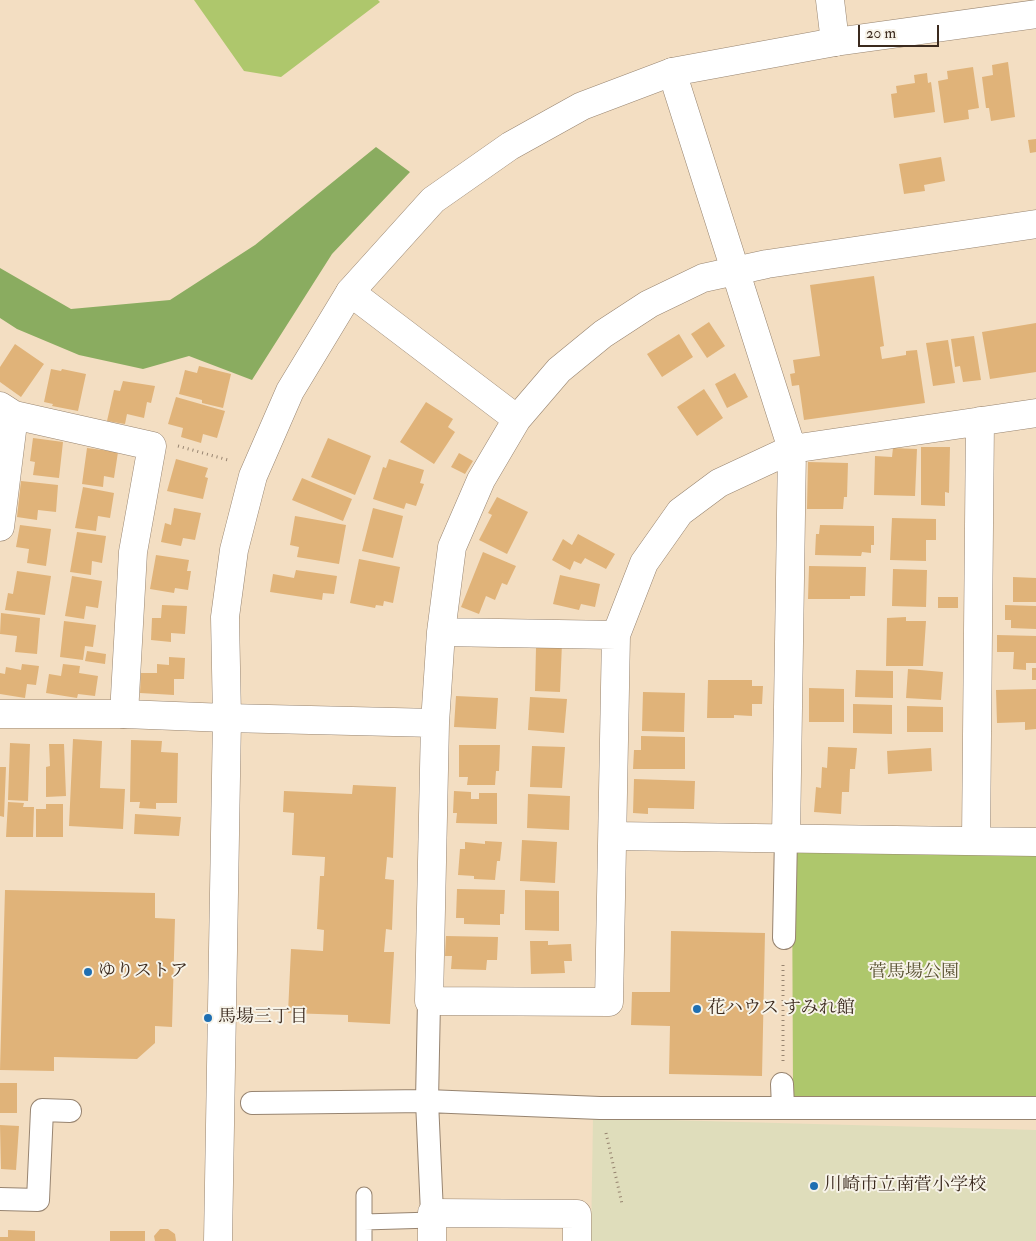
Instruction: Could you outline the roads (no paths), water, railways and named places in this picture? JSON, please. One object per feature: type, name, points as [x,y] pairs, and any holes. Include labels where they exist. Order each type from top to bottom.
[{"type":"street","points":[[830,0],[835,42]]},
{"type":"street","points":[[218,1241],[227,718],[225,617],[234,550],[253,476],[290,391],[350,292],[433,200],[510,146],[582,106],[672,72],[835,42],[1036,14]]},
{"type":"street","points":[[672,72],[792,449],[784,938]]},
{"type":"street","points":[[577,1241],[577,1214],[432,1224],[427,1101],[436,723],[441,632],[452,547],[481,480],[517,419],[559,370],[603,334],[649,304],[694,282],[734,269],[1036,224]]},
{"type":"street","points":[[350,292],[517,419]]},
{"type":"street","points":[[0,527],[7,411],[152,446],[133,552],[124,714]]},
{"type":"street","points":[[429,1001],[608,1002],[616,635],[644,563],[680,512],[719,483],[792,449],[1036,413]]},
{"type":"street","points":[[976,840],[980,420]]},
{"type":"street","points":[[441,632],[616,635]]},
{"type":"street","points":[[0,714],[124,714],[436,723]]},
{"type":"street","points":[[613,836],[1036,842]]},
{"type":"street","points":[[782,1084],[782,1107]]},
{"type":"street","points":[[252,1103],[427,1101],[600,1108],[1036,1108]]},
{"type":"street","points":[[0,1199],[38,1200],[42,1110],[70,1111]]},
{"type":"lane","points":[[364,1194],[364,1241]]},
{"type":"lane","points":[[364,1222],[432,1224]]},
{"type":"place","name":"ゆりストア","points":[[88,972]]},
{"type":"place","name":"花ハウス すみれ館","points":[[697,1009]]},
{"type":"place","name":"馬場三丁目","points":[[208,1018]]},
{"type":"place","name":"川崎市立南菅小学校","points":[[814,1186]]},
{"type":"park label","name":"菅馬場公園","points":[[914,973]]}]
